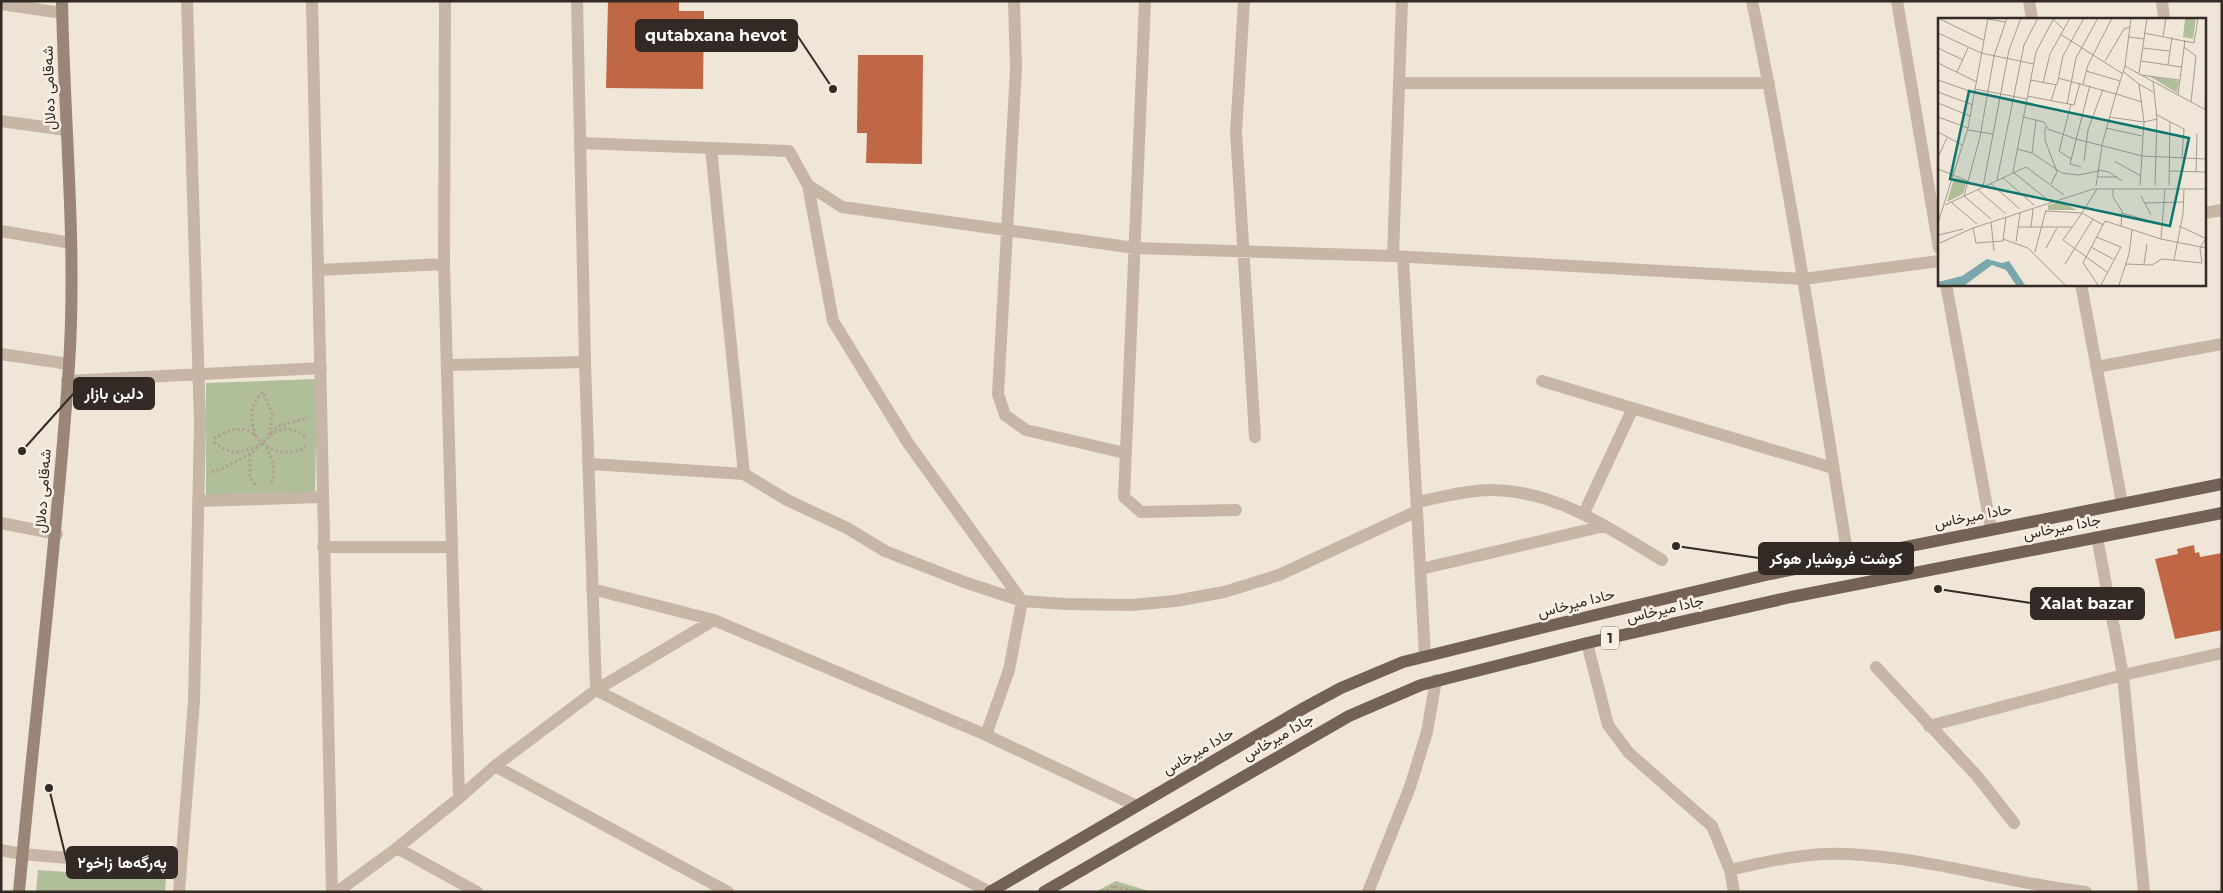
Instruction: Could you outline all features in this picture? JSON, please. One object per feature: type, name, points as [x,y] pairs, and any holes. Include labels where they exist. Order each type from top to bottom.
[{"type":"main road","name":"شەقامی دەلال","points":[[19,892],[56,534],[69,364],[71,243],[62,7]]},
{"type":"main road","name":"حادا ميرخاس","points":[[990,892],[1341,688],[1403,662],[1661,599],[1848,558],[2222,484]]},
{"type":"main road","name":"جادا ميرخاس","points":[[1044,892],[1349,716],[1396,694],[1436,680],[1587,643],[1790,597],[2222,513]]},
{"type":"street","points":[[179,892],[194,702],[199,476],[198,373],[187,1]]},
{"type":"street","points":[[312,1],[332,892]]},
{"type":"street","points":[[445,1],[444,264],[459,798]]},
{"type":"street","points":[[577,1],[596,690]]},
{"type":"street","points":[[1014,1],[1016,69],[998,394],[1005,415],[1026,430],[1125,453]]},
{"type":"street","points":[[1145,1],[1124,496],[1141,512],[1236,510]]},
{"type":"street","points":[[1244,1],[1236,132],[1242,253],[1255,437]]},
{"type":"street","points":[[1402,1],[1399,83],[1398,257],[1417,506],[1425,656]]},
{"type":"street","points":[[1752,1],[1769,83],[1803,279],[1848,558]]},
{"type":"street","points":[[1897,1],[1938,242]]},
{"type":"street","points":[[2029,1],[2032,18]]},
{"type":"street","points":[[2162,1],[2164,18]]},
{"type":"street","points":[[1,4],[62,7]]},
{"type":"street","points":[[1399,83],[1769,83]]},
{"type":"street","points":[[1,121],[66,130]]},
{"type":"street","points":[[580,144],[789,151],[808,185],[833,321],[908,443],[1022,601],[1010,670],[986,734]]},
{"type":"street","points":[[711,148],[744,474]]},
{"type":"street","points":[[808,185],[842,207],[1006,228],[1135,248],[1398,257],[1803,279],[1938,261]]},
{"type":"street","points":[[2206,213],[2222,210]]},
{"type":"street","points":[[1,231],[71,243]]},
{"type":"street","points":[[319,270],[444,264]]},
{"type":"street","points":[[1946,285],[1991,529]]},
{"type":"street","points":[[2080,285],[2122,504]]},
{"type":"street","points":[[2096,367],[2222,344]]},
{"type":"street","points":[[1,354],[69,364]]},
{"type":"street","points":[[447,365],[586,362]]},
{"type":"street","points":[[67,381],[321,368]]},
{"type":"street","points":[[1542,381],[1833,468]]},
{"type":"street","points":[[1584,513],[1633,408]]},
{"type":"street","points":[[591,464],[744,474],[787,500],[846,528],[884,551],[964,582],[1022,601],[1132,605],[1175,601],[1224,592],[1279,575],[1417,506],[1491,490],[1523,492],[1554,500],[1584,513],[1662,560]]},
{"type":"street","points":[[198,501],[322,497]]},
{"type":"street","points":[[1,523],[56,534]]},
{"type":"street","points":[[1421,569],[1604,526]]},
{"type":"street","points":[[2096,537],[2123,675],[2144,892]]},
{"type":"street","points":[[323,547],[452,547]]},
{"type":"street","points":[[592,589],[714,620],[986,734],[1137,806]]},
{"type":"street","points":[[337,892],[397,848],[459,798],[494,766],[596,690],[714,620]]},
{"type":"street","points":[[1587,643],[1608,725],[1629,753],[1712,826],[1730,870],[1734,892]]},
{"type":"street","points":[[1929,726],[2123,675],[2222,653]]},
{"type":"street","points":[[1876,667],[1977,776],[2014,823]]},
{"type":"street","points":[[1368,892],[1410,787],[1424,741],[1436,680]]},
{"type":"street","points":[[596,690],[990,892]]},
{"type":"street","points":[[494,766],[728,892]]},
{"type":"street","points":[[397,848],[477,892]]},
{"type":"street","points":[[1,850],[22,854],[181,868]]},
{"type":"street","points":[[1730,870],[1783,858],[1845,854],[1889,857],[2086,892]]},
{"type":"path","points":[[199,476],[224,468],[250,454],[263,444],[268,435],[272,414],[262,392],[252,409],[251,420],[256,437]]},
{"type":"path","points":[[268,435],[278,426],[299,419],[308,418],[322,422]]},
{"type":"path","points":[[263,444],[249,450],[233,453],[210,440],[236,429],[246,430],[256,437],[263,444],[266,447],[272,459],[274,473],[267,490]]},
{"type":"path","points":[[266,447],[281,452],[295,452],[303,450],[312,441],[301,432],[285,429],[268,435]]},
{"type":"path","points":[[250,454],[250,477],[259,492]]},
{"type":"path","points":[[1102,892],[1114,886],[1136,892]]},
{"type":"path","points":[[1114,886],[1116,892]]},
{"type":"green space","points":[[317,379],[315,500],[206,498],[206,383]]},
{"type":"green space","points":[[38,870],[166,879],[165,892],[36,892]]},
{"type":"green space","points":[[1116,881],[1152,892],[1095,892]]},
{"type":"building","points":[[608,1],[679,1],[679,11],[704,11],[703,89],[606,88]]},
{"type":"building","points":[[858,55],[923,55],[922,164],[866,163],[867,133],[857,133]]},
{"type":"building","points":[[2194,545],[2195,553],[2199,552],[2200,557],[2222,553],[2222,630],[2175,639],[2155,559],[2178,554],[2177,549]]},
{"type":"place","name":"qutabxana hevot","points":[[833,89]]},
{"type":"place","name":"دلين بازار","points":[[22,451]]},
{"type":"place","name":"كوشت فروشيار هوكر","points":[[1676,546]]},
{"type":"place","name":"Xalat bazar","points":[[1938,589]]},
{"type":"place","name":"پەرگەها زاخو۲","points":[[49,788]]}]
